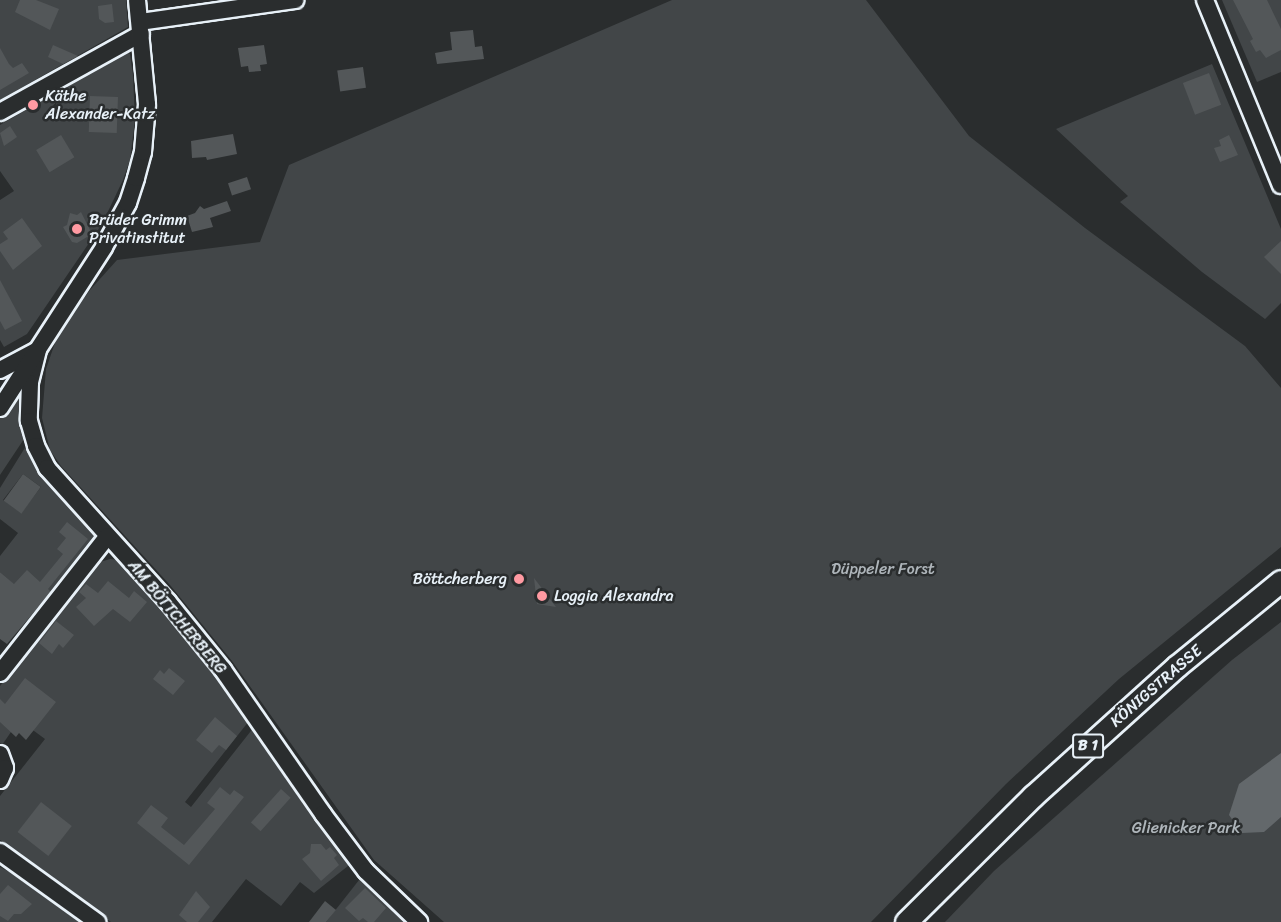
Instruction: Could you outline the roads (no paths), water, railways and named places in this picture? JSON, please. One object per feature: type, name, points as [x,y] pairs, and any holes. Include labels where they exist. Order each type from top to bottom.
[{"type":"main road","name":"KÖNIGSTRASSE","points":[[906,922],[1033,795],[1177,666],[1281,581]]},
{"type":"street","points":[[0,408],[109,240],[128,203],[143,152],[147,104],[137,0]]},
{"type":"street","points":[[0,112],[140,28],[295,0]]},
{"type":"street","points":[[1205,0],[1281,185]]},
{"type":"street","points":[[0,370],[38,350]]},
{"type":"street","name":"AM BÖTTCHERBERG","points":[[38,350],[28,405],[36,446],[52,474],[168,602],[223,670],[323,814],[366,871],[419,922]]},
{"type":"street","points":[[0,673],[108,536]]},
{"type":"street","points":[[0,754],[5,768],[0,780]]},
{"type":"street","points":[[0,852],[97,922]]},
{"type":"place","name":"Käthe Alexander-Katz","points":[[33,105]]},
{"type":"place","name":"Brüder Grimm Privatinstitut","points":[[77,229]]},
{"type":"place","name":"Böttcherberg","points":[[519,579]]},
{"type":"place","name":"Loggia Alexandra","points":[[542,596]]},
{"type":"park label","name":"Düppeler Forst","points":[[883,569]]},
{"type":"park label","name":"Glienicker Park","points":[[1186,828]]}]
